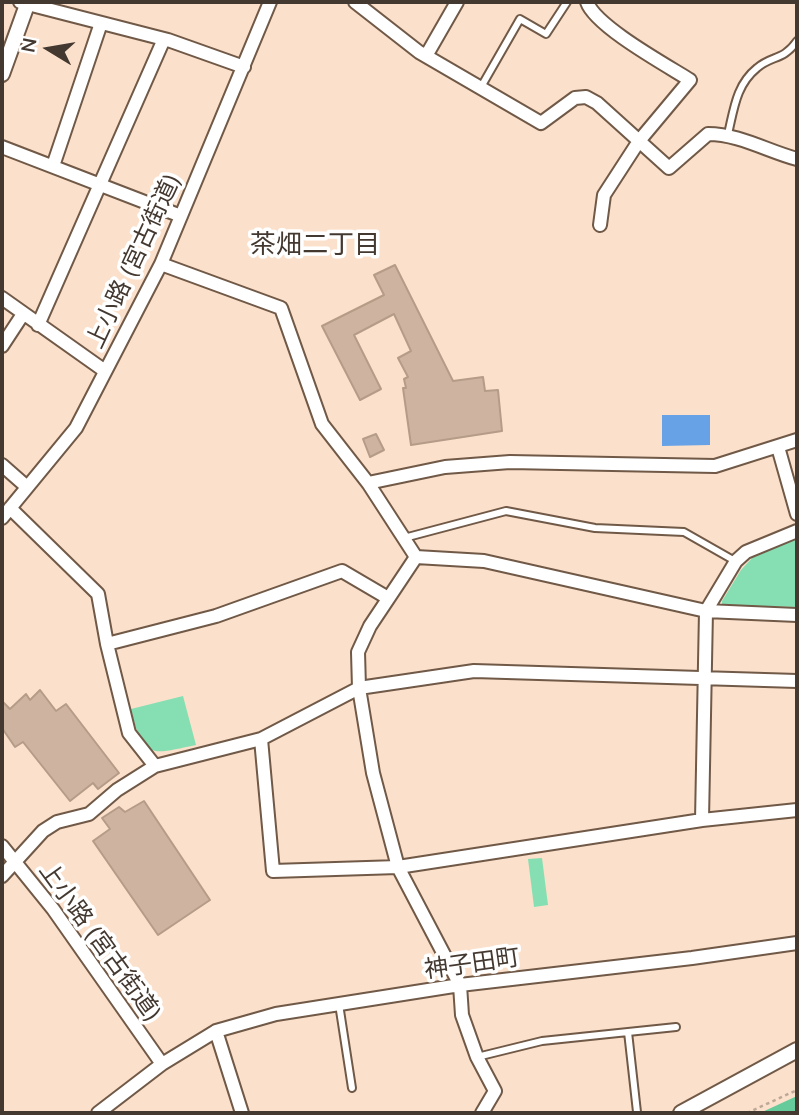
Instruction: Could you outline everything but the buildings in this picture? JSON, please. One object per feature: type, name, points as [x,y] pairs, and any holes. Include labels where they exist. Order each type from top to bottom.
[{"type":"street","points":[[2,74],[25,2],[164,39],[244,66]]},
{"type":"street","name":"上小路 (宮古街道)","points":[[6,513],[76,428],[161,264],[270,2]]},
{"type":"street","points":[[355,2],[426,56],[541,123],[575,98],[586,97],[597,103],[669,168],[708,134],[729,134],[771,152],[797,159]]},
{"type":"street","points":[[426,56],[457,2]]},
{"type":"street","points":[[587,2],[589,9],[604,24],[690,80],[639,141],[604,195],[600,225]]},
{"type":"street","points":[[52,166],[101,23]]},
{"type":"street","points":[[38,325],[164,39]]},
{"type":"street","points":[[2,147],[181,216]]},
{"type":"street","points":[[161,264],[281,308],[322,424],[368,484],[416,557]]},
{"type":"street","points":[[2,298],[105,371]]},
{"type":"street","points":[[2,346],[23,314]]},
{"type":"street","points":[[368,484],[445,467],[510,462],[715,466],[797,440]]},
{"type":"street","points":[[778,447],[797,514]]},
{"type":"street","points":[[2,465],[27,487]]},
{"type":"street","points":[[6,513],[98,593],[107,644],[130,733],[155,766]]},
{"type":"street","points":[[702,820],[706,611],[736,561],[746,552],[797,531]]},
{"type":"street","points":[[416,557],[369,626],[358,652],[359,688],[373,773],[398,867],[460,985],[462,1015],[477,1057],[495,1091],[482,1113]]},
{"type":"street","points":[[416,557],[484,562],[706,611],[797,615]]},
{"type":"street","points":[[107,644],[216,615],[342,570],[388,598]]},
{"type":"street","points":[[2,876],[43,831],[57,822],[89,814],[117,790],[155,766],[261,738],[359,688],[474,671],[797,681]]},
{"type":"street","points":[[261,738],[273,871],[398,867],[702,820],[797,810]]},
{"type":"street","name":"上小路 (宮古街道)","points":[[2,846],[53,909],[162,1063]]},
{"type":"street","name":"神子田町","points":[[98,1113],[162,1063],[216,1031],[276,1014],[460,985],[797,943]]},
{"type":"street","points":[[216,1031],[242,1113]]},
{"type":"street","points":[[681,1113],[797,1050]]},
{"type":"lane","points":[[480,89],[520,19],[546,34],[567,2]]},
{"type":"lane","points":[[729,134],[738,90],[757,68],[789,53],[797,41]]},
{"type":"lane","points":[[404,538],[506,511],[595,528],[684,532],[736,561]]},
{"type":"lane","points":[[339,1004],[352,1088]]},
{"type":"lane","points":[[477,1057],[542,1041],[676,1027]]},
{"type":"lane","points":[[628,1032],[637,1112]]},
{"type":"path","points":[[747,1113],[797,1090]]},
{"type":"green space","points":[[797,538],[797,607],[722,605],[741,570],[752,558]]},
{"type":"green space","points":[[183,696],[196,745],[159,751],[145,746],[135,726],[131,709]]},
{"type":"green space","points":[[542,858],[548,905],[534,907],[528,859]]},
{"type":"green space","points":[[797,1096],[797,1113],[760,1113]]},
{"type":"water","points":[[662,415],[710,415],[710,445],[662,446]]},
{"type":"district","name":"茶畑二丁目","points":[[315,245]]}]
